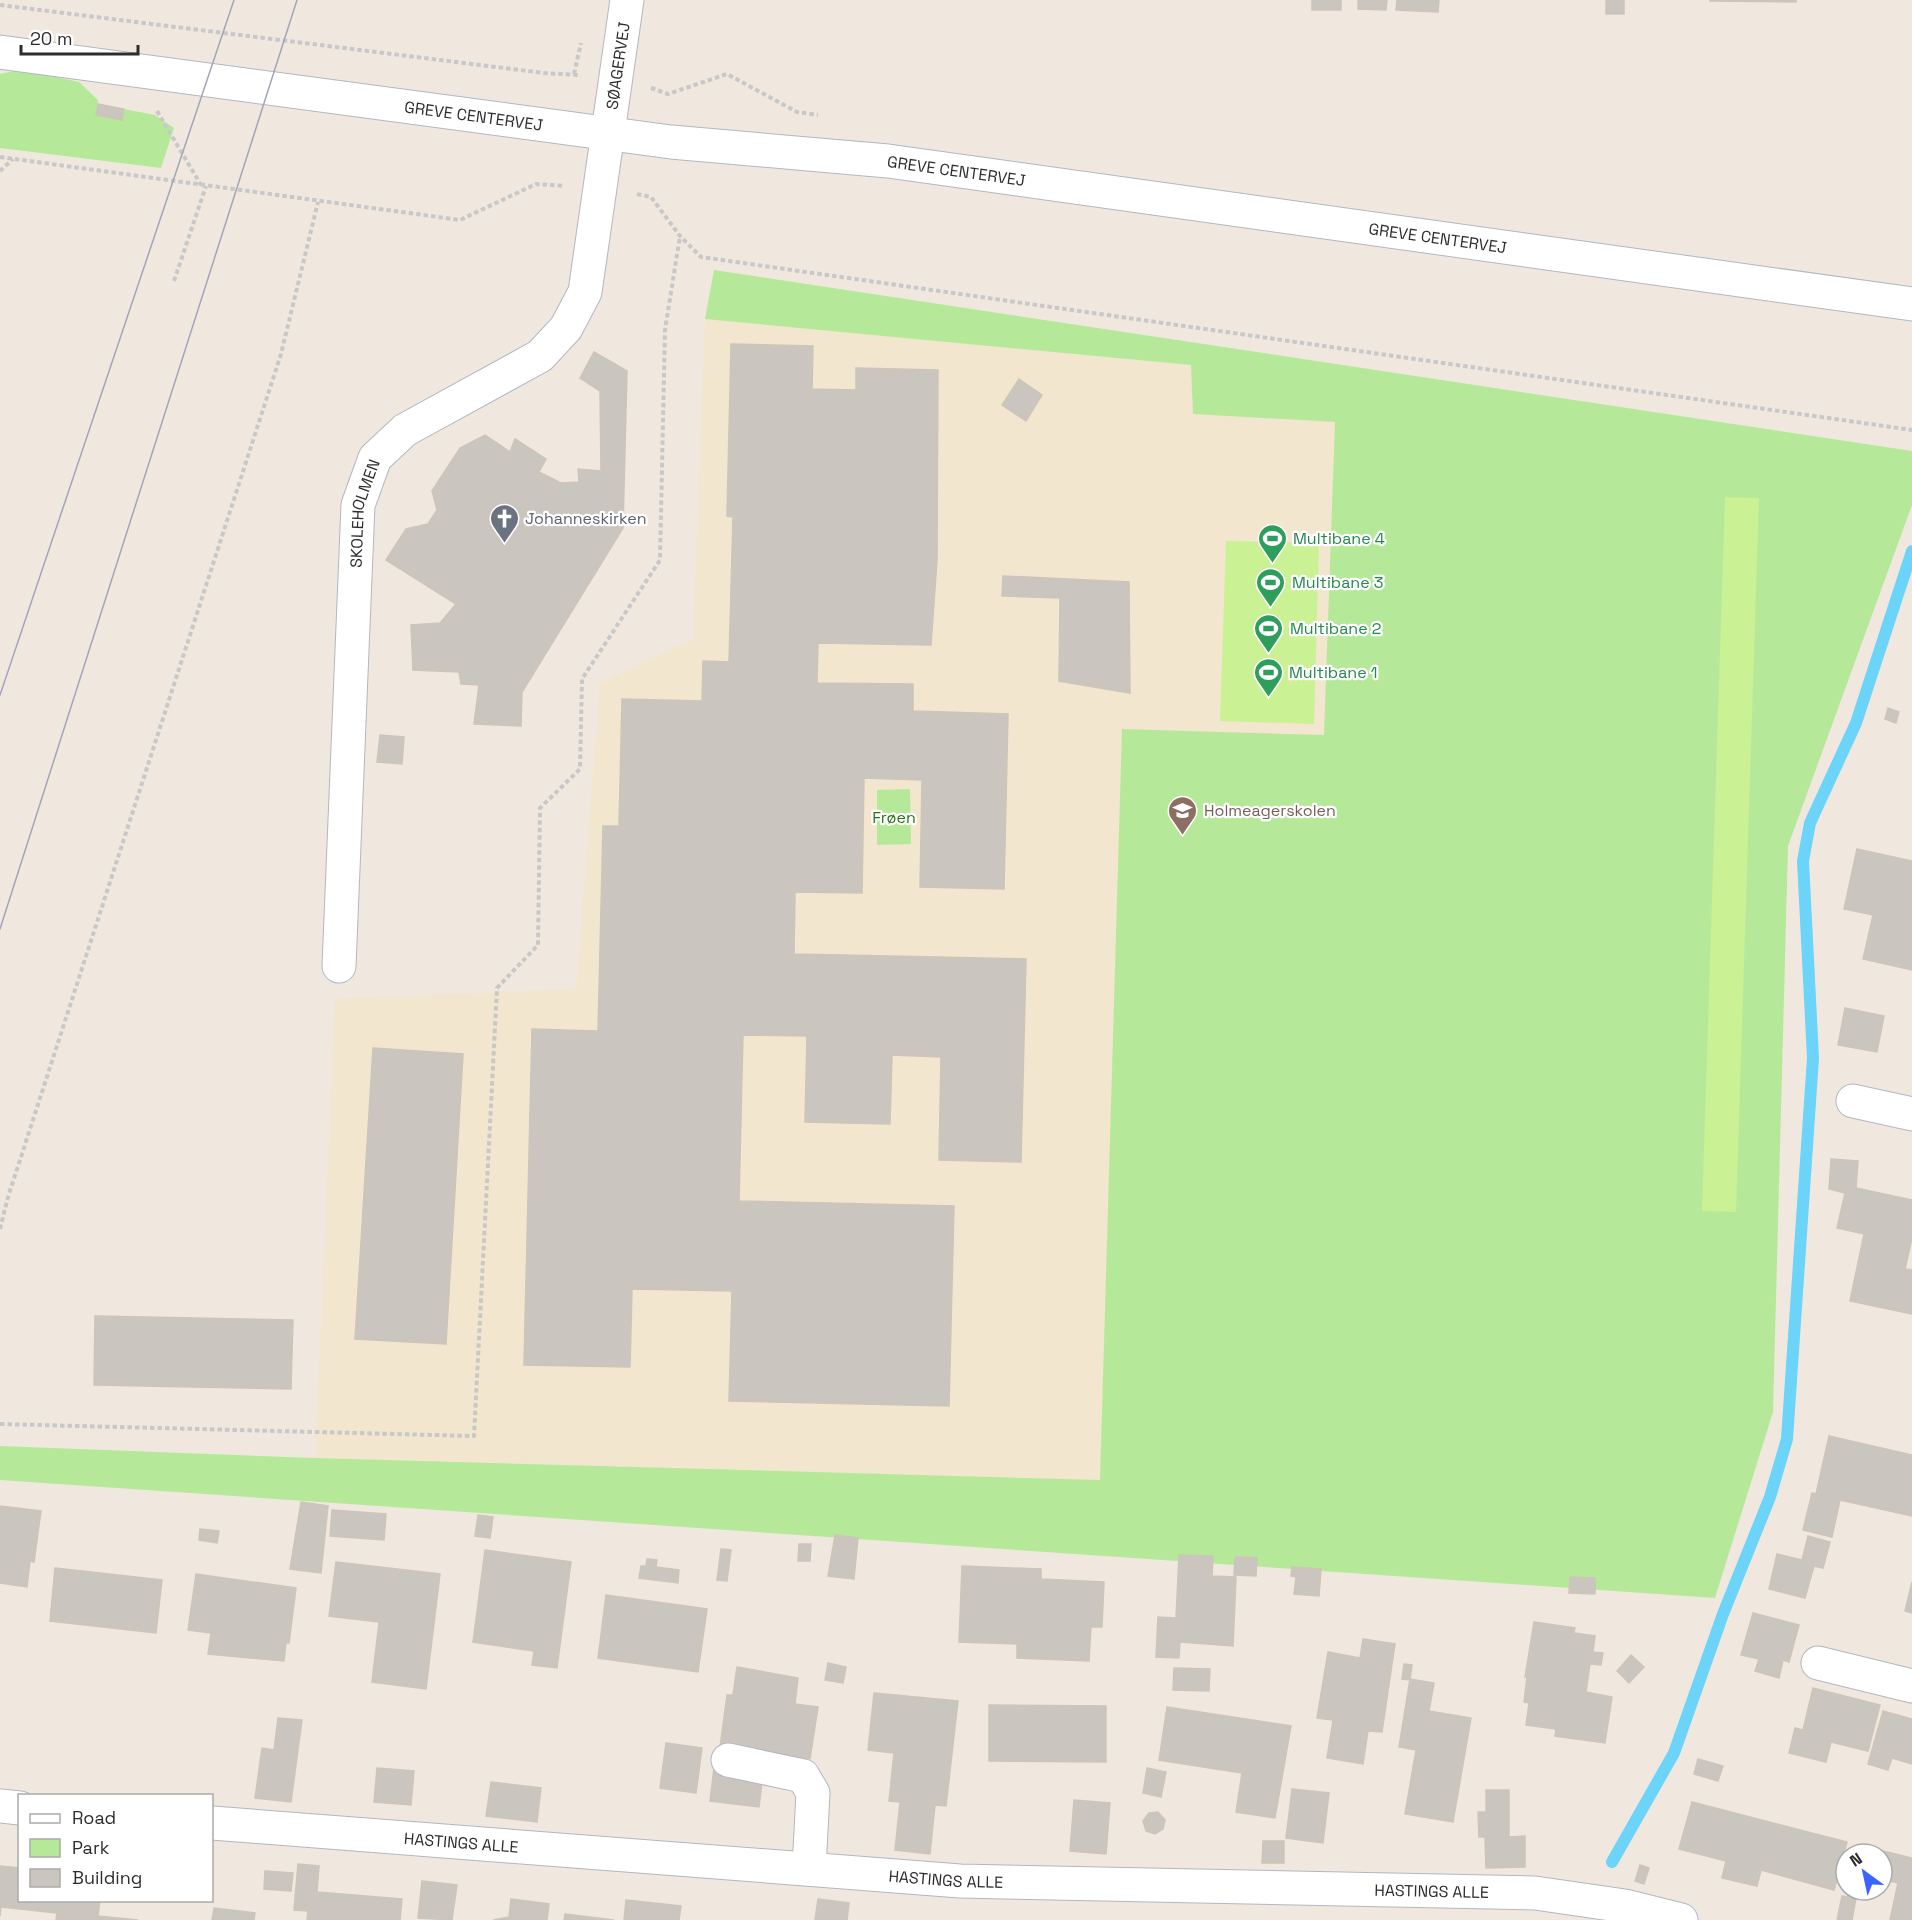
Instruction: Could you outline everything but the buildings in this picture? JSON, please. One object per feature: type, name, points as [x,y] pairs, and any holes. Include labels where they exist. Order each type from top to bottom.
[{"type":"street","name":"SØAGERVEJ","points":[[609,133],[627,0]]},
{"type":"street","name":"GREVE CENTERVEJ","points":[[0,52],[671,142],[888,161],[1912,304]]},
{"type":"street","name":"SKOLEHOLMEN","points":[[339,966],[358,506],[375,458],[405,430],[540,356],[566,328],[585,292],[609,133]]},
{"type":"street","points":[[1853,1101],[1912,1114]]},
{"type":"street","points":[[1818,1663],[1912,1686]]},
{"type":"street","points":[[728,1760],[803,1776],[813,1793],[809,1869]]},
{"type":"street","points":[[0,1806],[18,1808]]},
{"type":"street","name":"HASTINGS ALLE","points":[[213,1823],[960,1881],[1535,1893],[1625,1906],[1682,1920]]},
{"type":"path","points":[[156,110],[204,186],[174,281]]},
{"type":"path","points":[[0,157],[460,220],[536,184],[599,188],[651,197],[680,236],[701,257],[1912,430]]},
{"type":"path","points":[[0,171],[13,158]]},
{"type":"path","points":[[0,1229],[11,1186],[281,354],[318,202]]},
{"type":"path","points":[[0,1424],[474,1436],[497,988],[538,945],[540,808],[580,769],[582,679],[660,560],[665,330],[680,236]]},
{"type":"shaded area","name":"Holmeagerskolen","points":[[705,319],[1192,365],[1193,414],[1336,422],[1334,469],[1787,493],[1100,1481],[315,1458],[335,999],[576,989],[600,683],[693,639]]},
{"type":"green space","points":[[14,71],[38,73],[79,82],[98,100],[96,115],[122,120],[124,109],[155,115],[174,128],[161,168],[0,148],[0,74]]},
{"type":"green space","points":[[714,270],[1912,451],[1912,505],[1788,846],[1773,1412],[1715,1598],[0,1480],[0,1446],[315,1458],[1100,1480],[1122,729],[1324,735],[1335,422],[1193,414],[1191,365],[705,319]]},
{"type":"green space","points":[[1725,497],[1759,498],[1736,1212],[1702,1211]]},
{"type":"green space","points":[[1226,541],[1319,543],[1314,724],[1220,721]]},
{"type":"green space","name":"Frøen","points":[[910,789],[911,844],[877,845],[877,790]]},
{"type":"waterway","points":[[1612,1862],[1674,1753],[1723,1614],[1770,1497],[1787,1439],[1813,1058],[1803,861],[1810,823],[1856,723],[1912,551]]},
{"type":"tram line","points":[[0,695],[234,0]]},
{"type":"tram line","points":[[0,929],[297,0]]},
{"type":"place","name":"Johanneskirken","points":[[504,544]]},
{"type":"place","name":"Multibane 4","points":[[1272,564]]},
{"type":"place","name":"Multibane 3","points":[[1271,608]]},
{"type":"place","name":"Multibane 2","points":[[1269,654]]},
{"type":"place","name":"Multibane 1","points":[[1268,698]]},
{"type":"place","name":"Holmeagerskolen","points":[[1183,836]]}]
